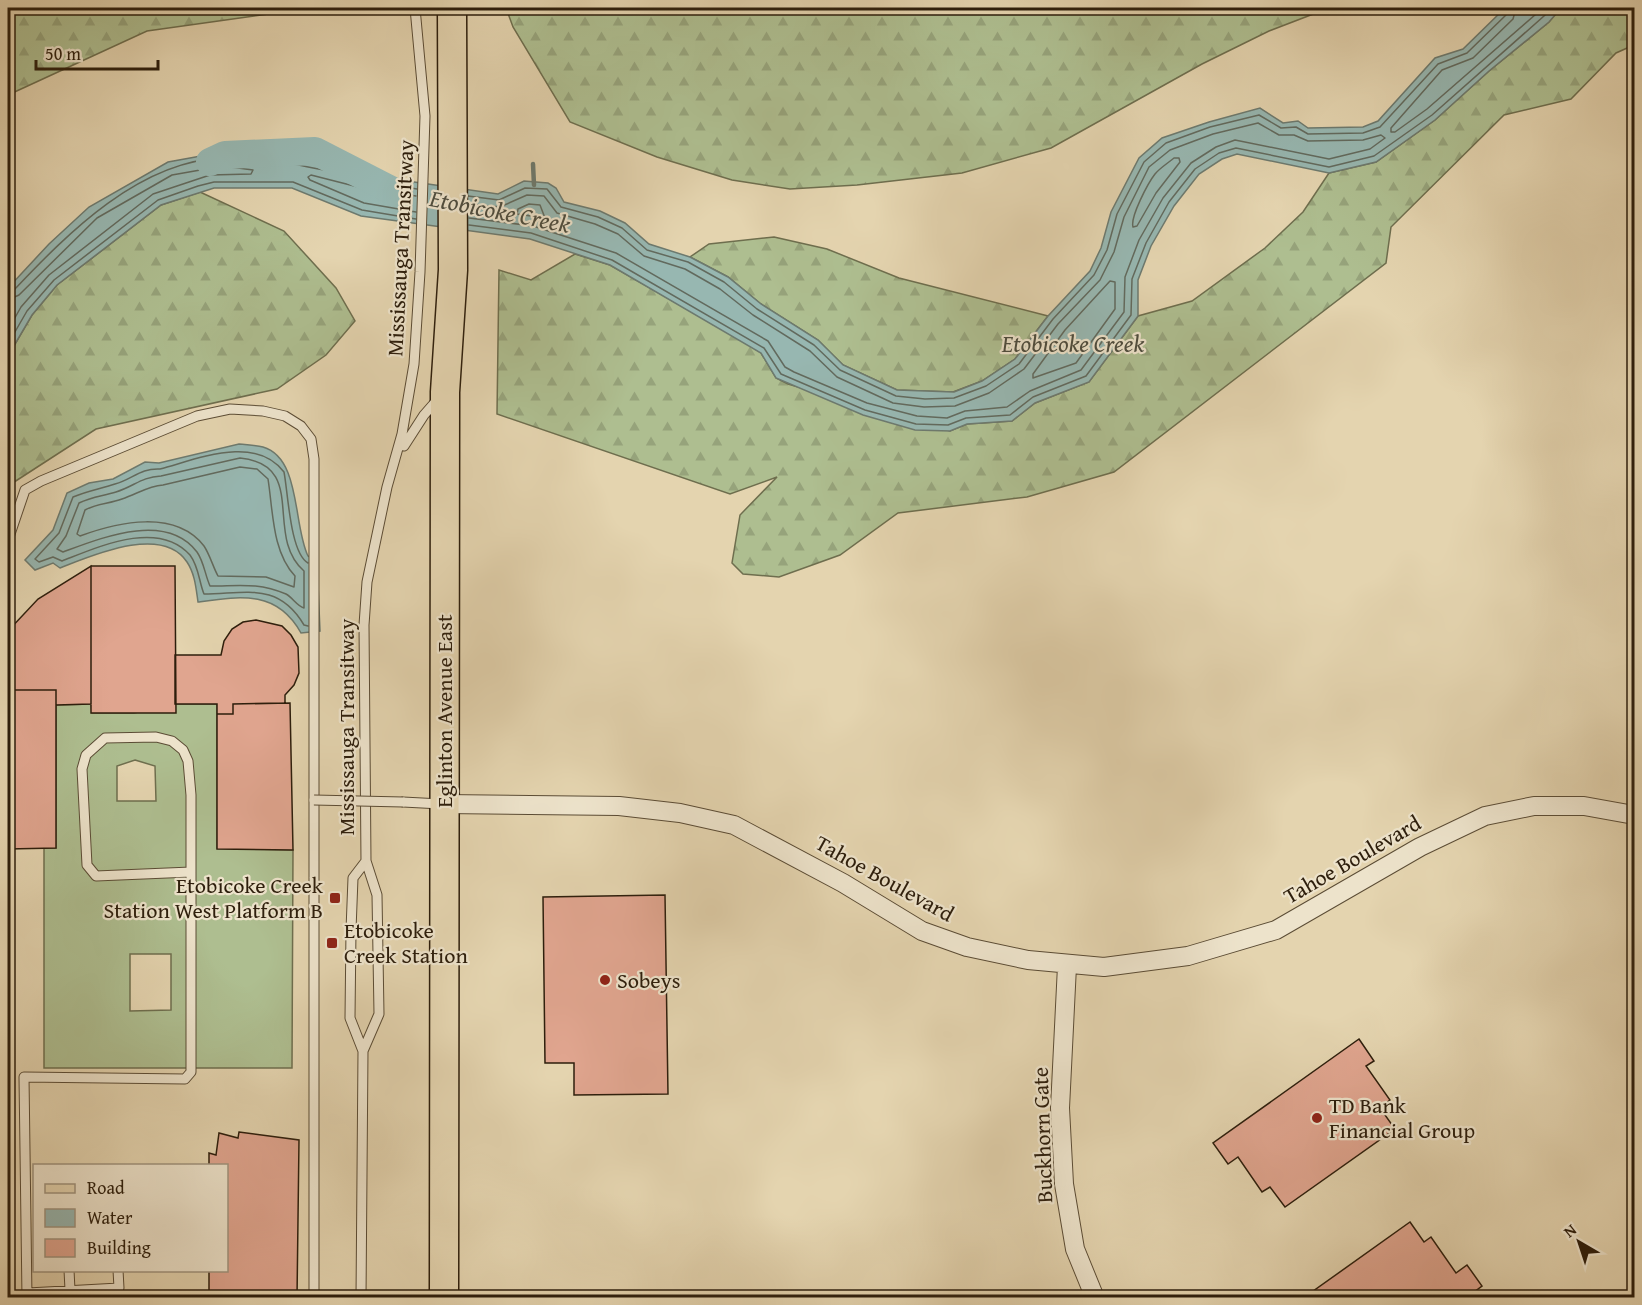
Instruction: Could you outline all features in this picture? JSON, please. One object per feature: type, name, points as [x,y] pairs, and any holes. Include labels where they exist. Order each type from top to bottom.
[{"type":"main road","name":"Eglinton Avenue East","points":[[444,1298],[445,392],[453,270],[452,8]]},
{"type":"street","name":"Tahoe Boulevard","points":[[444,804],[619,806],[680,813],[734,825],[843,883],[922,931],[968,947],[1067,966],[1104,967],[1162,961],[1219,948],[1276,930],[1420,847],[1485,816],[1534,807],[1584,806],[1635,815]]},
{"type":"street","name":"Buckhorn Gate","points":[[1067,966],[1060,1108],[1064,1184],[1075,1249],[1095,1298]]},
{"type":"lane","name":"Mississauga Transitway","points":[[363,1051],[379,1014],[376,895],[366,861],[364,625],[367,582],[387,487],[402,434],[414,364],[420,272],[425,116],[415,8]]},
{"type":"lane","name":"Mississauga Transitway","points":[[387,487],[407,439],[445,392]]},
{"type":"lane","points":[[8,540],[26,490],[41,481],[197,416],[230,409],[263,411],[285,416],[301,426],[311,439],[314,459],[314,1298]]},
{"type":"lane","points":[[118,1272],[119,1288],[28,1295],[31,1270],[24,1077],[184,1079],[191,1072],[191,872],[191,795],[188,761],[183,750],[171,741],[156,737],[105,738],[86,755],[82,769],[87,865],[96,876],[191,872]]},
{"type":"lane","points":[[314,800],[444,804]]},
{"type":"lane","name":"Mississauga Transitway","points":[[362,1298],[363,1051],[351,1018],[351,930],[353,878],[366,861]]},
{"type":"lane","points":[[69,1272],[70,1290]]},
{"type":"green space","points":[[8,8],[312,8],[147,31],[8,95]]},
{"type":"green space","points":[[506,8],[1329,8],[1269,31],[1202,64],[1051,148],[962,173],[857,185],[790,189],[732,180],[657,157],[570,122],[513,27]]},
{"type":"green space","points":[[1561,8],[1634,8],[1634,45],[1616,53],[1571,99],[1504,115],[1391,227],[1386,263],[1114,472],[1027,497],[898,513],[840,555],[779,577],[743,574],[732,563],[740,515],[777,477],[730,494],[497,414],[499,270],[531,280],[575,254],[610,265],[743,341],[761,353],[776,378],[788,384],[950,431],[967,424],[1012,421],[1035,403],[1089,382],[1138,316],[1192,301],[1265,248],[1303,212],[1329,173],[1376,162],[1435,120],[1489,71],[1549,22]]},
{"type":"green space","points":[[200,192],[284,231],[336,288],[355,321],[326,355],[277,389],[96,429],[8,486],[8,356],[32,315],[57,285],[161,205]]},
{"type":"green space","points":[[774,237],[827,249],[899,278],[1048,316],[1015,359],[982,381],[953,392],[897,390],[843,365],[818,340],[761,304],[728,277],[690,257],[709,244]]},
{"type":"green space","points":[[91,704],[92,713],[134,713],[175,704],[217,704],[217,848],[293,850],[292,1068],[44,1068],[44,848],[56,848],[56,705]],"holes":[[[135,760],[155,766],[156,801],[117,801],[117,766]],[[130,954],[171,954],[171,1010],[130,1011]]]},
{"type":"water","name":"Etobicoke Creek","points":[[1505,8],[1561,8],[1549,22],[1489,71],[1435,120],[1376,162],[1329,173],[1237,154],[1222,159],[1199,174],[1174,206],[1151,246],[1138,280],[1138,316],[1089,382],[1035,403],[1012,421],[967,424],[950,431],[915,430],[863,415],[776,378],[761,353],[610,265],[530,239],[361,216],[292,188],[214,188],[161,205],[57,285],[32,315],[8,356],[8,288],[49,244],[89,207],[168,162],[223,152],[311,161],[365,175],[498,194],[524,181],[548,183],[556,188],[564,202],[600,211],[625,223],[649,244],[690,257],[728,277],[761,304],[818,340],[843,365],[897,390],[954,392],[982,381],[1015,359],[1048,316],[1090,271],[1101,248],[1111,212],[1139,158],[1162,138],[1260,108],[1283,123],[1298,121],[1308,128],[1363,127],[1378,121],[1435,58],[1463,49]]},
{"type":"water","points":[[239,444],[263,447],[275,454],[284,464],[294,494],[303,543],[308,556],[317,561],[320,631],[301,633],[281,609],[257,599],[229,598],[198,602],[196,586],[187,562],[176,551],[161,545],[126,546],[60,568],[53,563],[35,570],[25,560],[53,530],[67,493],[89,483],[113,479],[145,462],[159,463]]},
{"type":"building","points":[[91,566],[91,704],[56,705],[56,690],[8,690],[8,631],[38,599]]},
{"type":"building","points":[[91,566],[175,566],[176,713],[91,713]]},
{"type":"building","points":[[256,620],[282,626],[298,647],[299,673],[294,685],[285,695],[285,703],[233,704],[233,714],[217,714],[217,704],[175,704],[175,655],[221,655],[224,641],[232,629],[243,622]]},
{"type":"building","points":[[8,690],[56,690],[56,848],[8,849]]},
{"type":"building","points":[[290,703],[293,850],[217,849],[217,714],[233,714],[233,704]]},
{"type":"building","name":"Sobeys","points":[[665,895],[668,1094],[574,1095],[574,1063],[545,1063],[543,897]]},
{"type":"building","name":"TD Bank Financial Group","points":[[1359,1039],[1374,1061],[1366,1066],[1390,1100],[1380,1108],[1395,1129],[1285,1207],[1270,1187],[1262,1192],[1238,1157],[1228,1164],[1213,1143]]},
{"type":"building","points":[[239,1132],[299,1140],[297,1298],[209,1298],[209,1272],[228,1272],[228,1164],[209,1164],[209,1153],[216,1155],[219,1133],[238,1138]]},
{"type":"building","points":[[1410,1222],[1424,1242],[1431,1237],[1456,1273],[1467,1265],[1482,1286],[1466,1298],[1311,1298],[1309,1294]]},
{"type":"waterway","name":"Etobicoke Creek","points":[[210,162],[225,155],[315,151],[393,191]]},
{"type":"waterway","points":[[533,164],[534,185]]},
{"type":"place","name":"Etobicoke Creek Station West Platform B","points":[[335,898]]},
{"type":"place","name":"Etobicoke Creek Station","points":[[332,943]]},
{"type":"place","name":"Sobeys","points":[[605,980]]},
{"type":"place","name":"TD Bank Financial Group","points":[[1317,1118]]}]
